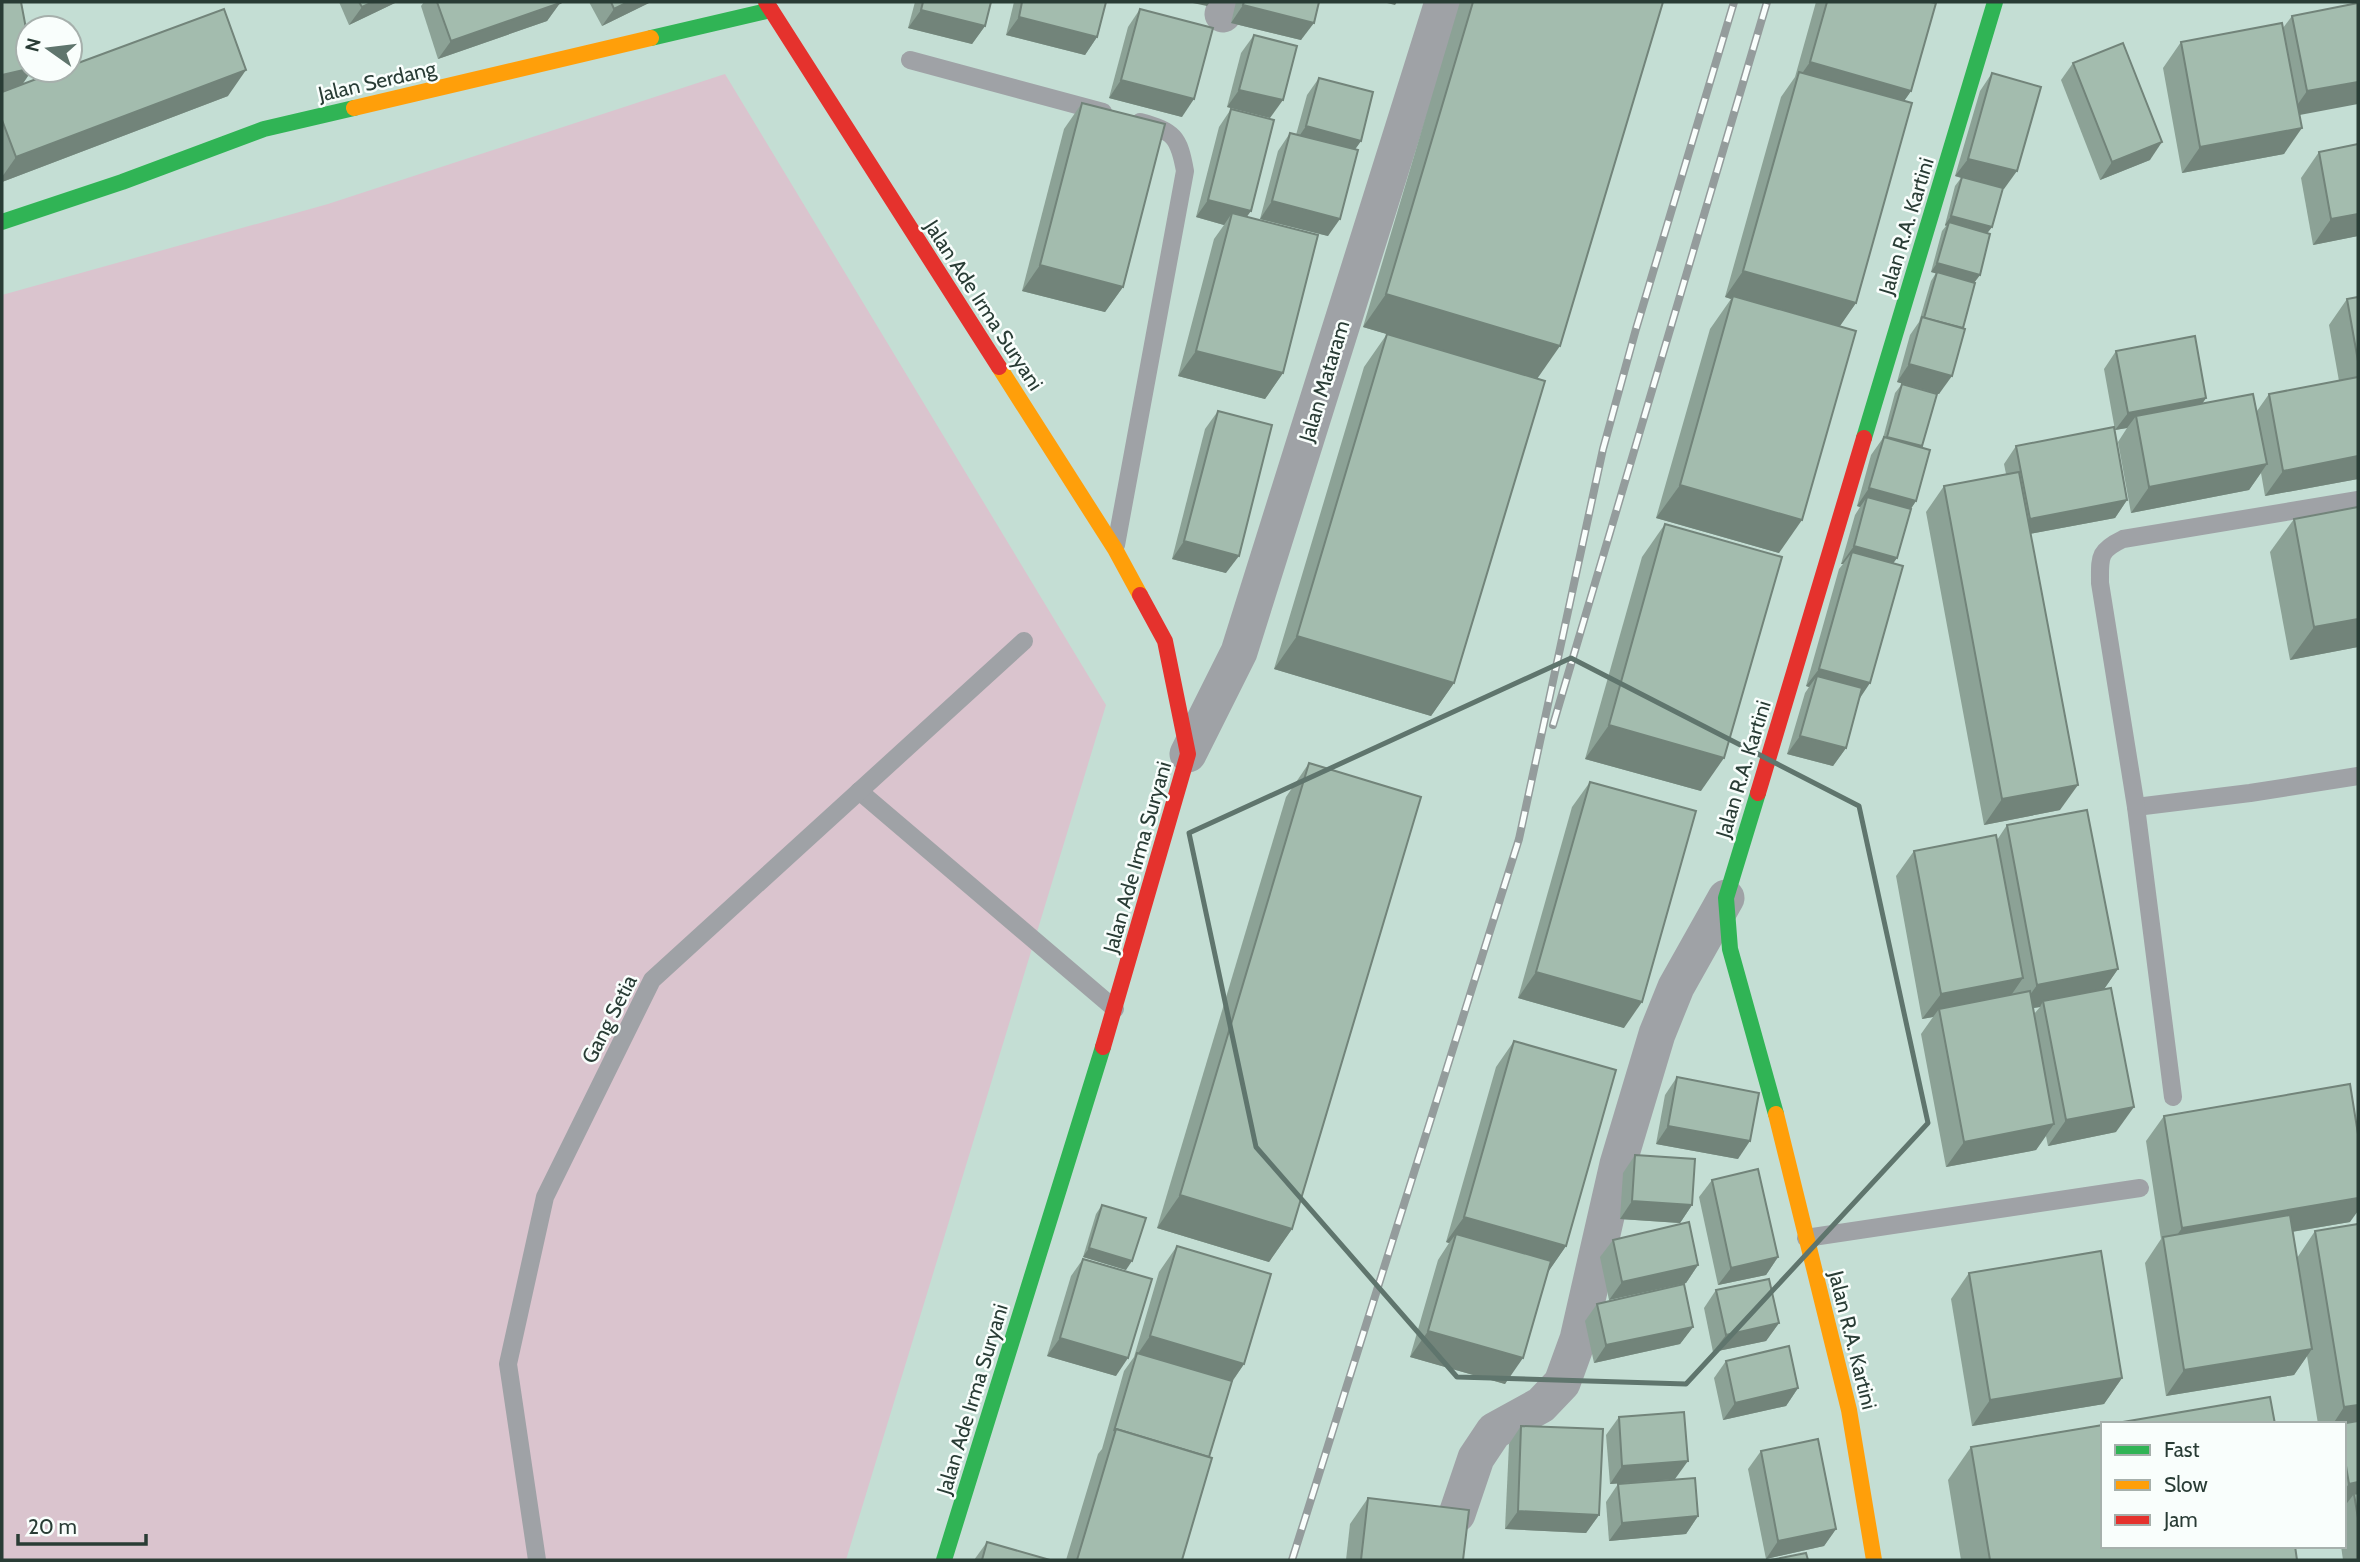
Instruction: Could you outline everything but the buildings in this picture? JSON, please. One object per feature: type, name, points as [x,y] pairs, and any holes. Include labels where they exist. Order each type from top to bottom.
[{"type":"street","name":"Jalan Mataram","points":[[1188,754],[1239,652],[1443,2]]},
{"type":"street","name":"Jalan R.A. Kartini","points":[[1874,1560],[1849,1410],[1776,1115],[1730,948],[1727,898],[1995,2]]},
{"type":"street","name":"Jalan Ade Irma Suryani","points":[[768,6],[1115,549],[1165,641],[1188,754],[1115,1009],[944,1560]]},
{"type":"street","name":"Jalan Serdang","points":[[2,222],[122,183],[264,129],[768,6]]},
{"type":"street","points":[[1457,1514],[1476,1458],[1494,1431],[1541,1405],[1562,1383],[1578,1339],[1618,1164],[1657,1034],[1676,987],[1727,898]]},
{"type":"lane","points":[[911,60],[1166,129],[1181,148],[1185,171],[1115,549]]},
{"type":"lane","points":[[2173,1097],[2136,807],[2100,583],[2100,557],[2108,546],[2123,539],[2358,500]]},
{"type":"lane","name":"Gang Setia","points":[[537,1560],[508,1364],[545,1197],[652,980],[1024,641]]},
{"type":"lane","points":[[2136,807],[2358,776]]},
{"type":"lane","points":[[859,791],[1115,1009]]},
{"type":"lane","points":[[1807,1238],[2140,1188]]},
{"type":"highlighted area","points":[[1571,658],[1859,806],[1928,1123],[1686,1384],[1457,1377],[1256,1147],[1189,833]]},
{"type":"shaded area","points":[[725,74],[1106,705],[846,1560],[2,1560],[2,295],[328,204]]},
{"type":"railway","points":[[1292,1560],[1519,839],[1603,449],[1734,2]]},
{"type":"railway","points":[[1553,725],[1767,2]]},
{"type":"traffic: fast","points":[[1864,438],[1995,2]]},
{"type":"traffic: fast","points":[[651,38],[771,10]]},
{"type":"traffic: fast","points":[[2,222],[122,182],[264,129],[354,108]]},
{"type":"traffic: fast","points":[[1758,793],[1726,898],[1730,949],[1776,1114]]},
{"type":"traffic: fast","points":[[944,1560],[1103,1047]]},
{"type":"traffic: slow","points":[[354,108],[651,38]]},
{"type":"traffic: slow","points":[[999,367],[1115,549],[1140,595]]},
{"type":"traffic: slow","points":[[1776,1114],[1849,1410],[1874,1560]]},
{"type":"traffic: jam","points":[[766,2],[999,367]]},
{"type":"traffic: jam","points":[[1758,793],[1864,438]]},
{"type":"traffic: jam","points":[[1103,1047],[1188,754],[1165,641],[1140,595]]}]
